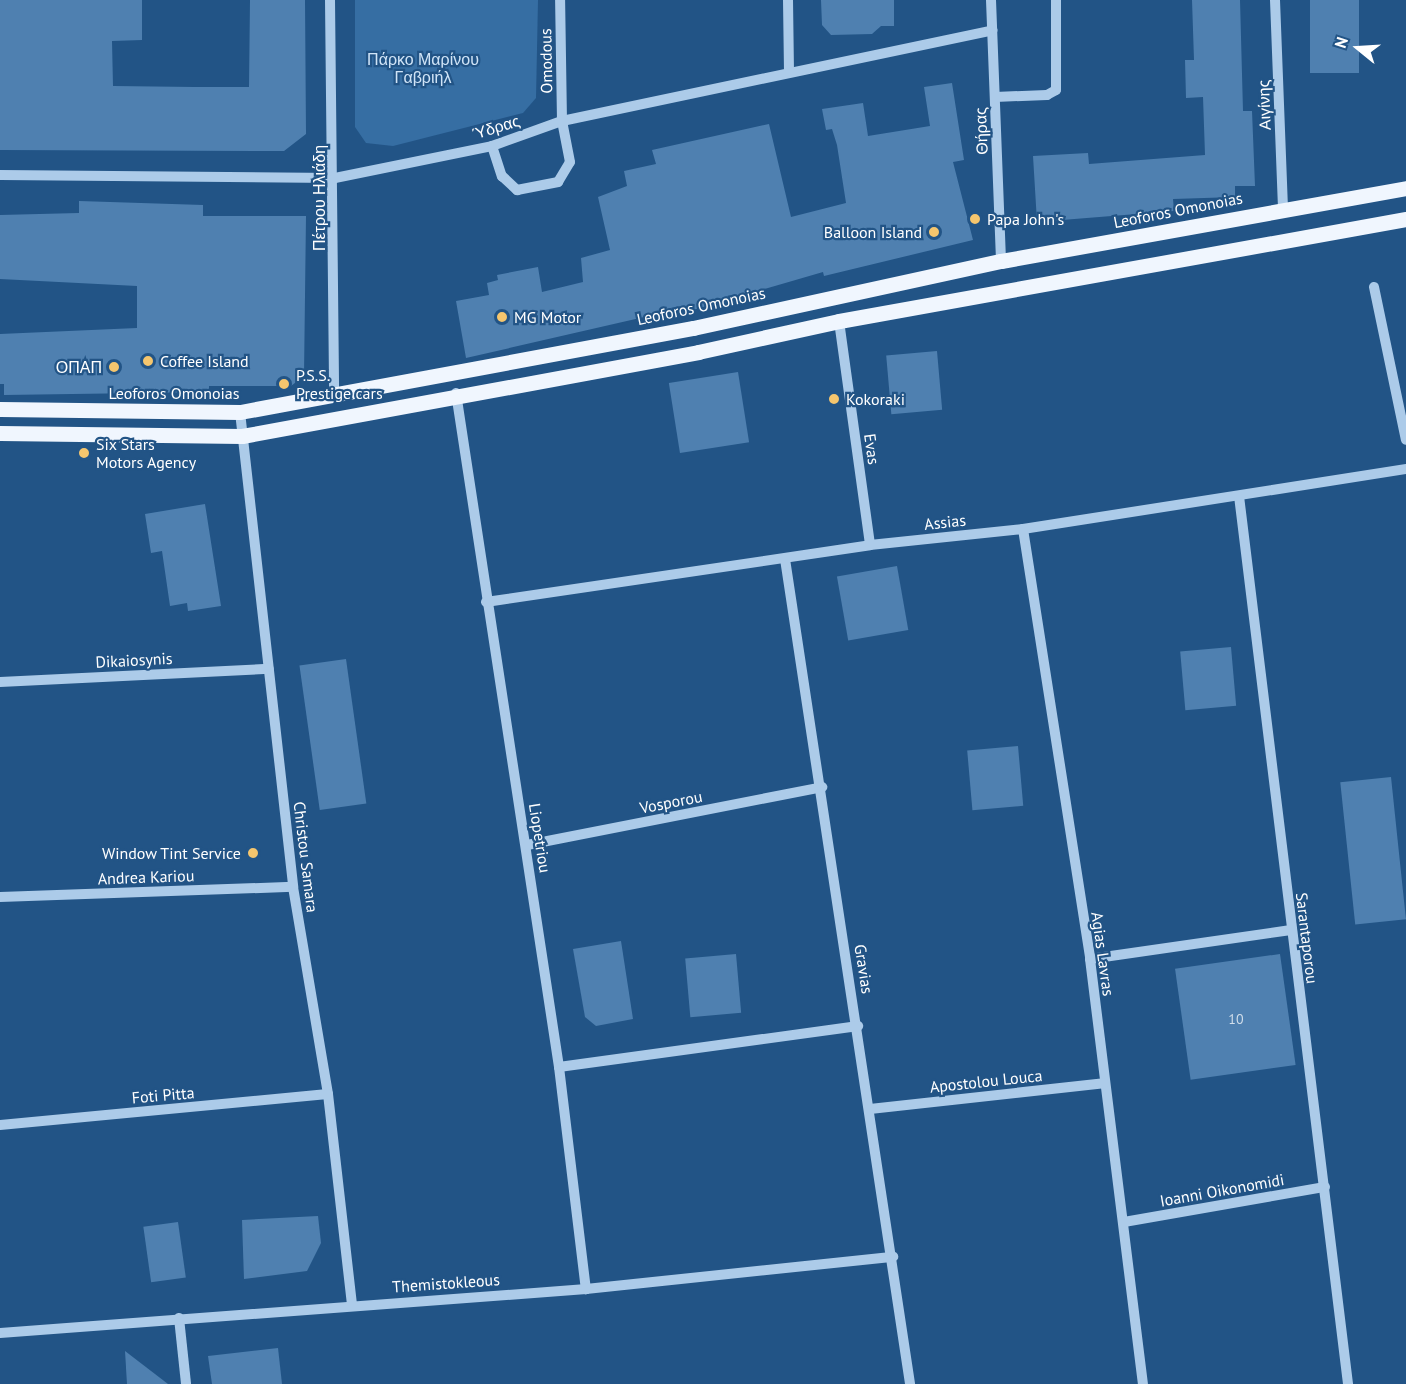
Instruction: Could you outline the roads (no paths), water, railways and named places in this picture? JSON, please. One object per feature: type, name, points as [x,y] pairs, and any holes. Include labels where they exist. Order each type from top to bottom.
[{"type":"main road","name":"Leoforos Omonoias","points":[[0,409],[240,412],[693,328],[1001,261],[1283,208],[1406,188]]},
{"type":"main road","points":[[0,433],[242,436],[456,393],[698,352],[839,321],[1406,219]]},
{"type":"street","name":"Πέτρου Ηλιάδη","points":[[330,0],[335,178],[334,396]]},
{"type":"street","name":"Omodous","points":[[492,146],[502,176],[517,190],[558,182],[570,162],[562,121],[560,0]]},
{"type":"street","points":[[788,0],[789,71]]},
{"type":"street","name":"Θήρας","points":[[991,0],[1001,261]]},
{"type":"street","points":[[995,97],[1047,95],[1056,90],[1056,0]]},
{"type":"street","name":"Αιγίνης","points":[[1275,0],[1283,208]]},
{"type":"street","name":"Ύδρας","points":[[0,175],[335,178],[492,146],[562,121],[789,71],[992,30]]},
{"type":"street","points":[[1374,287],[1406,440]]},
{"type":"street","name":"Evas","points":[[839,321],[870,545]]},
{"type":"street","name":"Liopetriou","points":[[456,393],[486,602],[559,1066],[586,1289]]},
{"type":"street","name":"Christou Samara","points":[[240,412],[293,887],[328,1095],[352,1304]]},
{"type":"street","name":"Assias","points":[[486,602],[870,545],[1023,529],[1406,469]]},
{"type":"street","name":"Sarantaporou","points":[[1239,496],[1348,1384]]},
{"type":"street","name":"Agias Lavras","points":[[1023,529],[1090,959],[1143,1384]]},
{"type":"street","name":"Gravias","points":[[785,558],[822,787],[910,1384]]},
{"type":"street","name":"Dikaiosynis","points":[[0,682],[269,669]]},
{"type":"street","name":"Vosporou","points":[[526,845],[822,787]]},
{"type":"street","name":"Andrea Kariou","points":[[0,897],[293,887]]},
{"type":"street","points":[[1090,959],[1291,930]]},
{"type":"street","points":[[559,1066],[858,1026]]},
{"type":"street","name":"Apostolou Louca","points":[[870,1109],[1104,1083]]},
{"type":"street","name":"Foti Pitta","points":[[0,1125],[328,1095]]},
{"type":"street","name":"Ioanni Oikonomidi","points":[[1124,1222],[1325,1187]]},
{"type":"street","name":"Themistokleous","points":[[0,1333],[352,1304],[586,1289],[893,1257]]},
{"type":"street","points":[[179,1318],[186,1384]]},
{"type":"place","name":"Papa John's","points":[[975,219]]},
{"type":"place","name":"Balloon Island","points":[[934,232]]},
{"type":"place","name":"MG Motor","points":[[502,317]]},
{"type":"place","name":"Coffee Island","points":[[148,361]]},
{"type":"place","name":"ΟΠΑΠ","points":[[114,367]]},
{"type":"place","name":"P.S.S. Prestige cars","points":[[284,384]]},
{"type":"place","name":"Kokoraki","points":[[834,399]]},
{"type":"place","name":"Six Stars Motors Agency","points":[[84,453]]},
{"type":"place","name":"Window Tint Service","points":[[253,853]]},
{"type":"park label","name":"Πάρκο Μαρίνου Γαβριήλ","points":[[423,68]]}]
